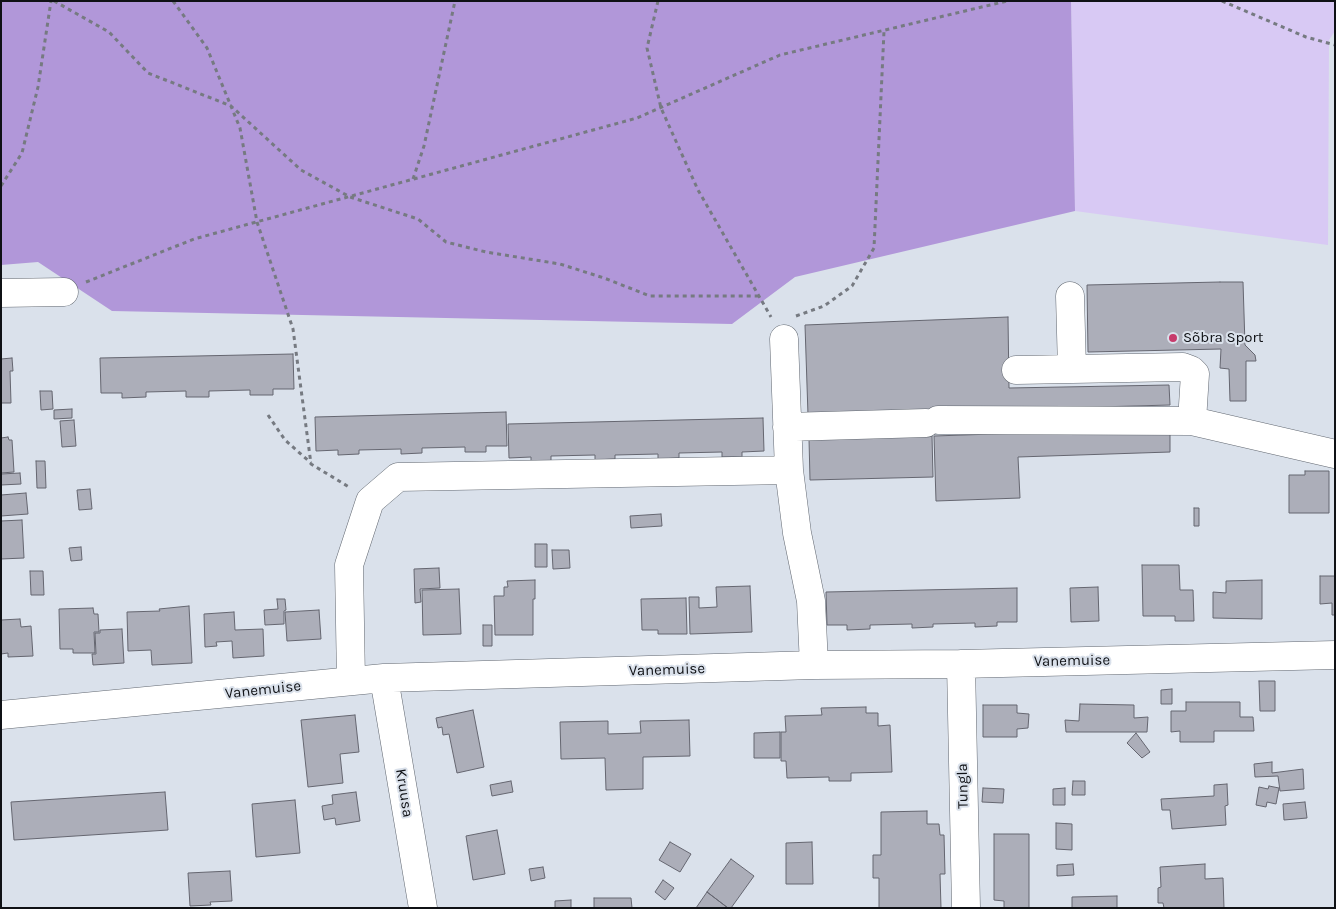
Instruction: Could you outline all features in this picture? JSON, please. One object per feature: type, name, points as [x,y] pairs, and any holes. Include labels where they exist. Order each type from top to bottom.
[{"type":"street","points":[[1,293],[64,292]]},
{"type":"street","points":[[1070,296],[1072,368]]},
{"type":"street","points":[[784,339],[789,470],[811,602],[814,665]]},
{"type":"street","points":[[1016,370],[1183,367],[1195,374],[1192,421]]},
{"type":"street","points":[[787,427],[932,421],[1192,421],[1335,454]]},
{"type":"street","points":[[351,681],[349,565],[370,501],[398,476],[789,470]]},
{"type":"street","name":"Vanemuise","points":[[1,715],[384,678],[814,665],[961,664],[1166,670],[1335,655]]},
{"type":"street","name":"Tungla","points":[[961,664],[966,908]]},
{"type":"street","name":"Kruusa","points":[[384,678],[423,908]]},
{"type":"path","points":[[1,186],[22,153],[38,87],[53,1],[109,32],[148,73],[231,106],[301,170],[350,197],[418,220],[446,242],[486,252],[560,264],[604,278],[650,296],[759,296]]},
{"type":"path","points":[[173,1],[207,48],[240,128],[257,222],[293,329],[311,464]]},
{"type":"path","points":[[413,179],[424,146],[455,1]]},
{"type":"path","points":[[658,1],[647,48],[661,108],[698,190],[784,339]]},
{"type":"path","points":[[64,292],[104,273],[194,239],[637,118],[780,55],[1007,1]]},
{"type":"path","points":[[1222,1],[1306,37],[1335,45]]},
{"type":"path","points":[[784,339],[796,316],[824,306],[852,286],[874,248],[884,31]]},
{"type":"path","points":[[268,414],[285,440],[311,464],[370,501]]},
{"type":"shaded area","points":[[1,1],[1071,1],[1075,211],[795,277],[732,324],[112,311],[38,262],[1,265]]},
{"type":"shaded area","points":[[1071,1],[1335,1],[1335,31],[1329,40],[1328,245],[1075,211]]},
{"type":"building","points":[[1243,282],[1245,345],[1255,355],[1256,361],[1246,361],[1246,401],[1230,401],[1229,369],[1220,368],[1221,349],[1088,352],[1087,285]]},
{"type":"building","points":[[1008,317],[1009,388],[1169,385],[1170,405],[808,415],[805,325]]},
{"type":"building","points":[[293,354],[294,389],[273,389],[273,395],[250,395],[250,390],[209,391],[209,397],[186,397],[186,391],[146,392],[146,397],[122,398],[122,393],[101,393],[100,358]]},
{"type":"building","points":[[12,358],[13,371],[10,371],[11,403],[1,403],[1,359]]},
{"type":"building","points":[[40,391],[52,391],[53,409],[41,410]]},
{"type":"building","points":[[72,409],[72,418],[54,419],[54,410]]},
{"type":"building","points":[[506,412],[507,446],[486,446],[486,452],[465,452],[465,447],[422,448],[422,453],[401,454],[401,449],[359,450],[359,454],[338,455],[338,450],[316,451],[315,417]]},
{"type":"building","points":[[763,418],[764,451],[742,452],[742,457],[722,457],[722,452],[679,453],[679,458],[658,459],[658,454],[615,455],[615,459],[595,460],[595,455],[551,456],[551,461],[531,462],[531,457],[509,458],[508,424]]},
{"type":"building","points":[[74,420],[76,446],[62,447],[60,421]]},
{"type":"building","points":[[1170,428],[1170,452],[1018,457],[1020,498],[936,501],[934,436]]},
{"type":"building","points":[[932,436],[933,477],[810,480],[809,439]]},
{"type":"building","points":[[8,437],[9,440],[12,440],[14,472],[1,473],[1,438]]},
{"type":"building","points":[[36,461],[45,461],[46,488],[37,488]]},
{"type":"building","points":[[1305,471],[1329,471],[1329,513],[1289,513],[1289,475],[1305,475]]},
{"type":"building","points":[[20,473],[21,484],[1,485],[1,474]]},
{"type":"building","points":[[90,489],[92,509],[79,510],[77,490]]},
{"type":"building","points":[[26,493],[28,514],[1,516],[1,495]]},
{"type":"building","points":[[1194,508],[1199,508],[1199,526],[1194,526]]},
{"type":"building","points":[[661,514],[662,526],[631,528],[630,516]]},
{"type":"building","points":[[22,520],[24,558],[1,559],[1,521]]},
{"type":"building","points":[[535,544],[547,544],[547,567],[535,567]]},
{"type":"building","points":[[81,547],[82,560],[71,561],[69,548]]},
{"type":"building","points":[[552,550],[569,550],[570,568],[553,569]]},
{"type":"building","points":[[1142,565],[1179,565],[1180,590],[1193,590],[1194,621],[1175,621],[1175,616],[1143,616]]},
{"type":"building","points":[[439,568],[440,588],[420,589],[421,602],[415,603],[414,569]]},
{"type":"building","points":[[30,571],[43,571],[44,595],[31,595]]},
{"type":"building","points":[[1320,576],[1335,576],[1335,615],[1332,615],[1332,603],[1320,604]]},
{"type":"building","points":[[535,580],[533,635],[495,635],[494,596],[504,596],[504,587],[508,587],[507,581]]},
{"type":"building","points":[[1262,580],[1262,619],[1213,618],[1213,592],[1226,593],[1226,581]]},
{"type":"building","points":[[750,586],[752,632],[690,634],[689,597],[699,597],[699,608],[717,607],[716,587]]},
{"type":"building","points":[[1098,587],[1099,621],[1071,622],[1070,588]]},
{"type":"building","points":[[1017,588],[1017,622],[997,622],[997,626],[975,627],[975,623],[933,624],[933,627],[912,628],[912,624],[870,625],[870,629],[847,630],[847,625],[827,625],[826,592]]},
{"type":"building","points":[[459,589],[461,634],[423,635],[422,590]]},
{"type":"building","points":[[686,598],[687,634],[658,634],[658,630],[642,630],[641,599]]},
{"type":"building","points":[[277,599],[285,599],[284,624],[265,625],[264,610],[278,609]]},
{"type":"building","points":[[189,606],[192,663],[152,665],[151,650],[128,651],[127,612],[160,611],[159,609]]},
{"type":"building","points":[[93,608],[94,614],[98,614],[99,632],[94,632],[95,653],[73,653],[73,649],[60,649],[59,609]]},
{"type":"building","points":[[319,610],[321,639],[287,641],[285,612]]},
{"type":"building","points":[[234,612],[235,630],[263,629],[264,656],[233,658],[232,641],[216,642],[217,646],[205,647],[204,614]]},
{"type":"building","points":[[20,619],[21,627],[31,626],[33,656],[8,657],[8,653],[1,654],[1,620]]},
{"type":"building","points":[[483,625],[492,625],[492,646],[483,646]]},
{"type":"building","points":[[122,629],[124,663],[93,665],[92,654],[96,654],[95,633],[100,633],[100,630]]},
{"type":"building","points":[[1259,681],[1275,681],[1275,711],[1260,711]]},
{"type":"building","points":[[1172,689],[1172,704],[1161,704],[1161,690]]},
{"type":"building","points":[[1186,702],[1240,702],[1240,717],[1253,717],[1254,731],[1214,731],[1214,742],[1180,742],[1180,731],[1171,732],[1171,711],[1186,711]]},
{"type":"building","points":[[1080,704],[1134,705],[1134,718],[1148,717],[1147,732],[1066,732],[1065,720],[1079,721]]},
{"type":"building","points":[[983,705],[1017,705],[1017,713],[1029,714],[1028,728],[1017,729],[1017,737],[983,737]]},
{"type":"building","points":[[866,707],[866,713],[878,713],[878,726],[890,725],[892,772],[851,773],[851,781],[829,781],[829,777],[787,778],[786,761],[781,761],[781,732],[786,732],[785,716],[822,715],[821,708]]},
{"type":"building","points":[[473,710],[484,767],[457,773],[449,734],[443,735],[442,727],[438,728],[436,718]]},
{"type":"building","points":[[355,715],[359,752],[340,754],[343,783],[308,787],[301,720]]},
{"type":"building","points":[[689,720],[690,756],[643,757],[643,789],[606,790],[605,758],[561,759],[560,722],[608,721],[608,734],[641,733],[640,721]]},
{"type":"building","points":[[780,732],[780,758],[754,758],[754,733]]},
{"type":"building","points":[[1136,733],[1150,752],[1142,758],[1127,743]]},
{"type":"building","points":[[1272,762],[1272,773],[1303,769],[1304,789],[1280,791],[1278,776],[1255,777],[1254,764]]},
{"type":"building","points":[[511,781],[513,792],[492,796],[490,785]]},
{"type":"building","points":[[1073,781],[1085,781],[1085,795],[1072,795]]},
{"type":"building","points":[[1227,784],[1228,805],[1225,806],[1226,825],[1172,829],[1170,810],[1162,810],[1161,799],[1214,796],[1214,785]]},
{"type":"building","points":[[1269,786],[1279,788],[1276,804],[1267,802],[1266,807],[1256,805],[1259,787],[1268,789]]},
{"type":"building","points":[[983,788],[1004,789],[1003,803],[982,802]]},
{"type":"building","points":[[1065,788],[1065,805],[1053,805],[1053,789]]},
{"type":"building","points":[[165,792],[168,830],[14,840],[11,802]]},
{"type":"building","points":[[356,792],[360,821],[336,825],[335,818],[324,820],[322,806],[333,804],[332,795]]},
{"type":"building","points":[[295,800],[300,853],[256,857],[252,804]]},
{"type":"building","points":[[1305,802],[1307,818],[1284,820],[1283,804]]},
{"type":"building","points":[[927,811],[927,824],[939,824],[940,835],[944,835],[945,874],[940,874],[941,908],[879,908],[879,878],[873,878],[873,855],[881,855],[881,812]]},
{"type":"building","points":[[1056,823],[1072,824],[1072,850],[1056,849]]},
{"type":"building","points":[[497,830],[505,874],[473,880],[466,836]]},
{"type":"building","points":[[994,834],[1029,834],[1029,908],[1004,908],[1004,901],[994,900]]},
{"type":"building","points":[[670,842],[691,854],[680,872],[659,860]]},
{"type":"building","points":[[812,842],[813,884],[786,884],[786,843]]},
{"type":"building","points":[[731,859],[754,876],[731,908],[728,908],[707,892]]},
{"type":"building","points":[[1073,864],[1074,875],[1057,876],[1057,865]]},
{"type":"building","points":[[1205,864],[1205,879],[1223,878],[1224,908],[1164,908],[1163,903],[1158,903],[1158,888],[1161,887],[1160,867]]},
{"type":"building","points":[[543,867],[545,878],[531,881],[529,869]]},
{"type":"building","points":[[230,871],[232,901],[210,902],[211,905],[190,906],[188,873]]},
{"type":"building","points":[[663,880],[674,888],[665,900],[655,892]]},
{"type":"building","points":[[707,892],[728,908],[696,908]]},
{"type":"building","points":[[1117,896],[1117,908],[1072,908],[1072,897]]},
{"type":"building","points":[[594,898],[631,898],[632,908],[594,908]]},
{"type":"building","points":[[571,900],[571,908],[555,908],[555,901]]},
{"type":"place","name":"Sõbra Sport","points":[[1173,338]]}]
